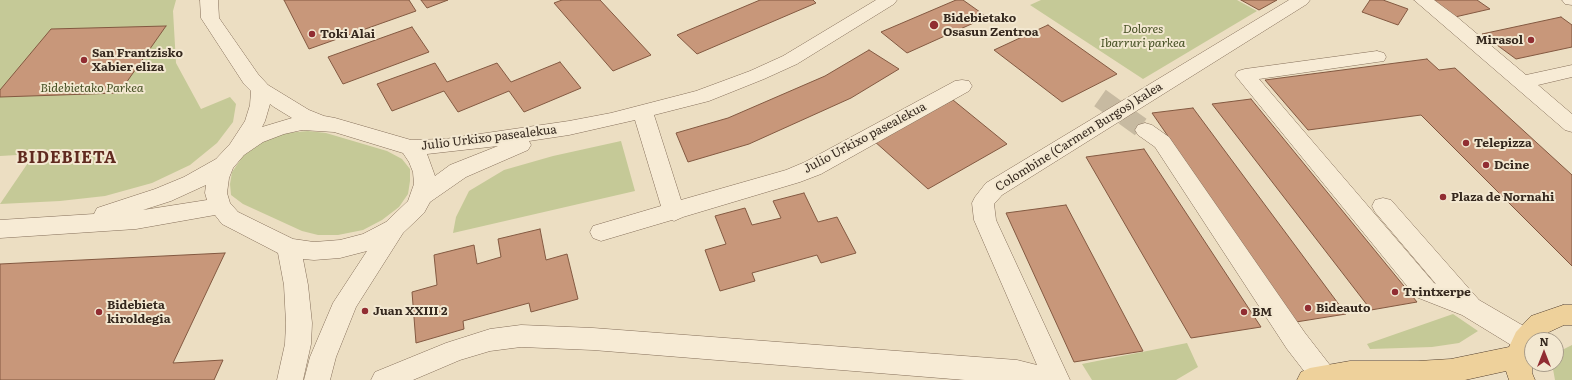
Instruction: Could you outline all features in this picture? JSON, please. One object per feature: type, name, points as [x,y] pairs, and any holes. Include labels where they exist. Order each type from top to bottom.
[{"type":"main road","points":[[1317,378],[1350,373],[1418,373],[1451,371],[1522,359],[1540,324],[1563,315],[1572,315]]},
{"type":"street","points":[[209,0],[210,18],[243,68],[261,90],[302,115],[322,123],[410,148],[419,159],[424,172],[425,184],[422,196],[406,218],[394,228],[369,241],[340,249],[314,251],[289,248],[230,218],[220,206],[216,193],[218,178],[255,121],[260,105],[261,90]]},
{"type":"street","name":"Julio Urkixo pasealekua","points":[[410,148],[465,144],[569,128],[611,120],[702,96],[762,73],[790,60],[888,0]]},
{"type":"street","name":"Colombine (Carmen Burgos) kalea","points":[[1057,380],[985,220],[983,203],[994,189],[1301,0]]},
{"type":"street","points":[[1423,0],[1451,21],[1520,82],[1572,125]]},
{"type":"street","points":[[1377,57],[1245,75],[1425,290],[1470,308]]},
{"type":"street","points":[[1520,82],[1572,71]]},
{"type":"street","name":"Julio Urkixo pasealekua","points":[[601,232],[674,212],[792,176],[813,168],[962,86]]},
{"type":"street","points":[[643,112],[674,212]]},
{"type":"street","points":[[74,224],[133,205],[192,183],[231,157],[256,137],[280,128],[302,123],[322,123]]},
{"type":"street","name":"Julio Urkixo pasealekua","points":[[422,196],[458,171],[482,160],[569,128]]},
{"type":"street","points":[[1145,130],[1162,142],[1296,341],[1317,378]]},
{"type":"street","points":[[0,229],[136,220],[220,206]]},
{"type":"street","points":[[1383,206],[1470,308],[1522,359]]},
{"type":"street","points":[[317,380],[323,357],[346,303],[394,228]]},
{"type":"street","points":[[289,248],[296,286],[299,324],[298,344],[290,380]]},
{"type":"street","points":[[384,380],[455,351],[490,340],[521,336],[599,339],[899,364],[1017,372],[1049,380]]},
{"type":"green space","name":"Bidebietako Parkea","points":[[0,0],[176,0],[173,11],[176,63],[201,109],[230,97],[236,104],[233,122],[217,143],[190,165],[152,183],[105,196],[60,201],[0,204],[34,154],[0,156]]},
{"type":"green space","name":"Dolores Ibarruri parkea","points":[[1041,0],[1237,0],[1257,11],[1143,79],[1030,5]]},
{"type":"green space","points":[[308,131],[326,133],[387,151],[402,159],[410,169],[410,181],[408,194],[399,207],[382,220],[363,230],[338,235],[318,235],[302,231],[243,204],[231,195],[230,184],[232,172],[243,156],[264,141],[286,133]]},
{"type":"green space","points":[[621,141],[635,191],[453,233],[456,217],[469,191],[504,170],[553,156]]},
{"type":"green space","points":[[1453,314],[1478,331],[1459,343],[1432,347],[1370,349],[1367,344]]},
{"type":"green space","points":[[1187,343],[1198,367],[1176,380],[1092,380],[1082,364]]},
{"type":"green space","points":[[1572,345],[1572,380],[1555,380],[1554,372],[1564,372],[1564,349]]},
{"type":"building","points":[[284,0],[409,0],[416,11],[309,49]]},
{"type":"building","points":[[421,0],[448,0],[427,8]]},
{"type":"building","points":[[562,0],[600,0],[651,55],[613,71],[554,3]]},
{"type":"building","points":[[760,0],[813,0],[816,3],[697,54],[677,35]]},
{"type":"building","name":"Bidebietako Osasun Zentroa","points":[[956,0],[963,0],[987,17],[907,53],[881,32]]},
{"type":"building","points":[[1241,0],[1277,0],[1259,10]]},
{"type":"building","points":[[1370,0],[1383,0],[1408,9],[1398,25],[1362,12]]},
{"type":"building","points":[[1432,0],[1477,0],[1490,9],[1455,17]]},
{"type":"building","name":"Mirasol","points":[[1561,17],[1572,25],[1572,47],[1516,59],[1482,34]]},
{"type":"building","points":[[1048,25],[1117,74],[1062,102],[994,50]]},
{"type":"building","name":"San Frantzisko Xabier eliza","points":[[166,26],[119,93],[0,97],[0,90],[51,29]]},
{"type":"building","points":[[412,27],[429,52],[343,84],[328,57]]},
{"type":"building","points":[[869,50],[899,69],[851,98],[749,144],[688,162],[676,133],[728,118],[825,76]]},
{"type":"building","points":[[1427,59],[1439,70],[1455,68],[1572,175],[1572,266],[1421,115],[1308,130],[1265,80]]},
{"type":"building","points":[[560,62],[581,88],[524,112],[509,91],[458,112],[444,91],[392,111],[377,84],[435,63],[447,82],[497,63],[511,82]]},
{"type":"building","points":[[1251,99],[1417,302],[1371,310],[1212,104]]},
{"type":"building","points":[[953,100],[1007,144],[928,189],[874,141]]},
{"type":"building","points":[[1193,108],[1346,314],[1296,322],[1152,113]]},
{"type":"building","points":[[1144,149],[1261,327],[1191,338],[1086,157]]},
{"type":"building","points":[[804,193],[818,222],[837,217],[856,253],[821,263],[817,255],[752,273],[755,281],[720,291],[705,250],[726,244],[715,216],[745,208],[752,225],[781,218],[773,201]]},
{"type":"building","points":[[1066,205],[1143,351],[1074,362],[1006,213]]},
{"type":"building","points":[[540,229],[546,260],[567,254],[578,299],[531,312],[529,303],[463,321],[464,329],[416,343],[412,292],[437,285],[434,255],[474,245],[477,264],[501,257],[498,239]]},
{"type":"building","name":"Bidebieta kiroldegia","points":[[225,253],[173,363],[223,360],[214,380],[0,380],[0,264]]},
{"type":"tunnel","points":[[1100,98],[1145,130]]},
{"type":"place","name":"Bidebietako Osasun Zentroa","points":[[934,25]]},
{"type":"place","name":"Toki Alai","points":[[312,34]]},
{"type":"place","name":"Mirasol","points":[[1531,40]]},
{"type":"place","name":"San Frantzisko Xabier eliza","points":[[84,60]]},
{"type":"place","name":"Telepizza","points":[[1466,143]]},
{"type":"place","name":"Dcine","points":[[1486,165]]},
{"type":"place","name":"Plaza de Nornahi","points":[[1443,197]]},
{"type":"place","name":"Trintxerpe","points":[[1395,292]]},
{"type":"place","name":"Bideauto","points":[[1308,308]]},
{"type":"place","name":"Juan XXIII 2","points":[[365,311]]},
{"type":"place","name":"Bidebieta kiroldegia","points":[[99,312]]},
{"type":"place","name":"BM","points":[[1244,312]]},
{"type":"district","name":"BIDEBIETA","points":[[67,158]]}]
